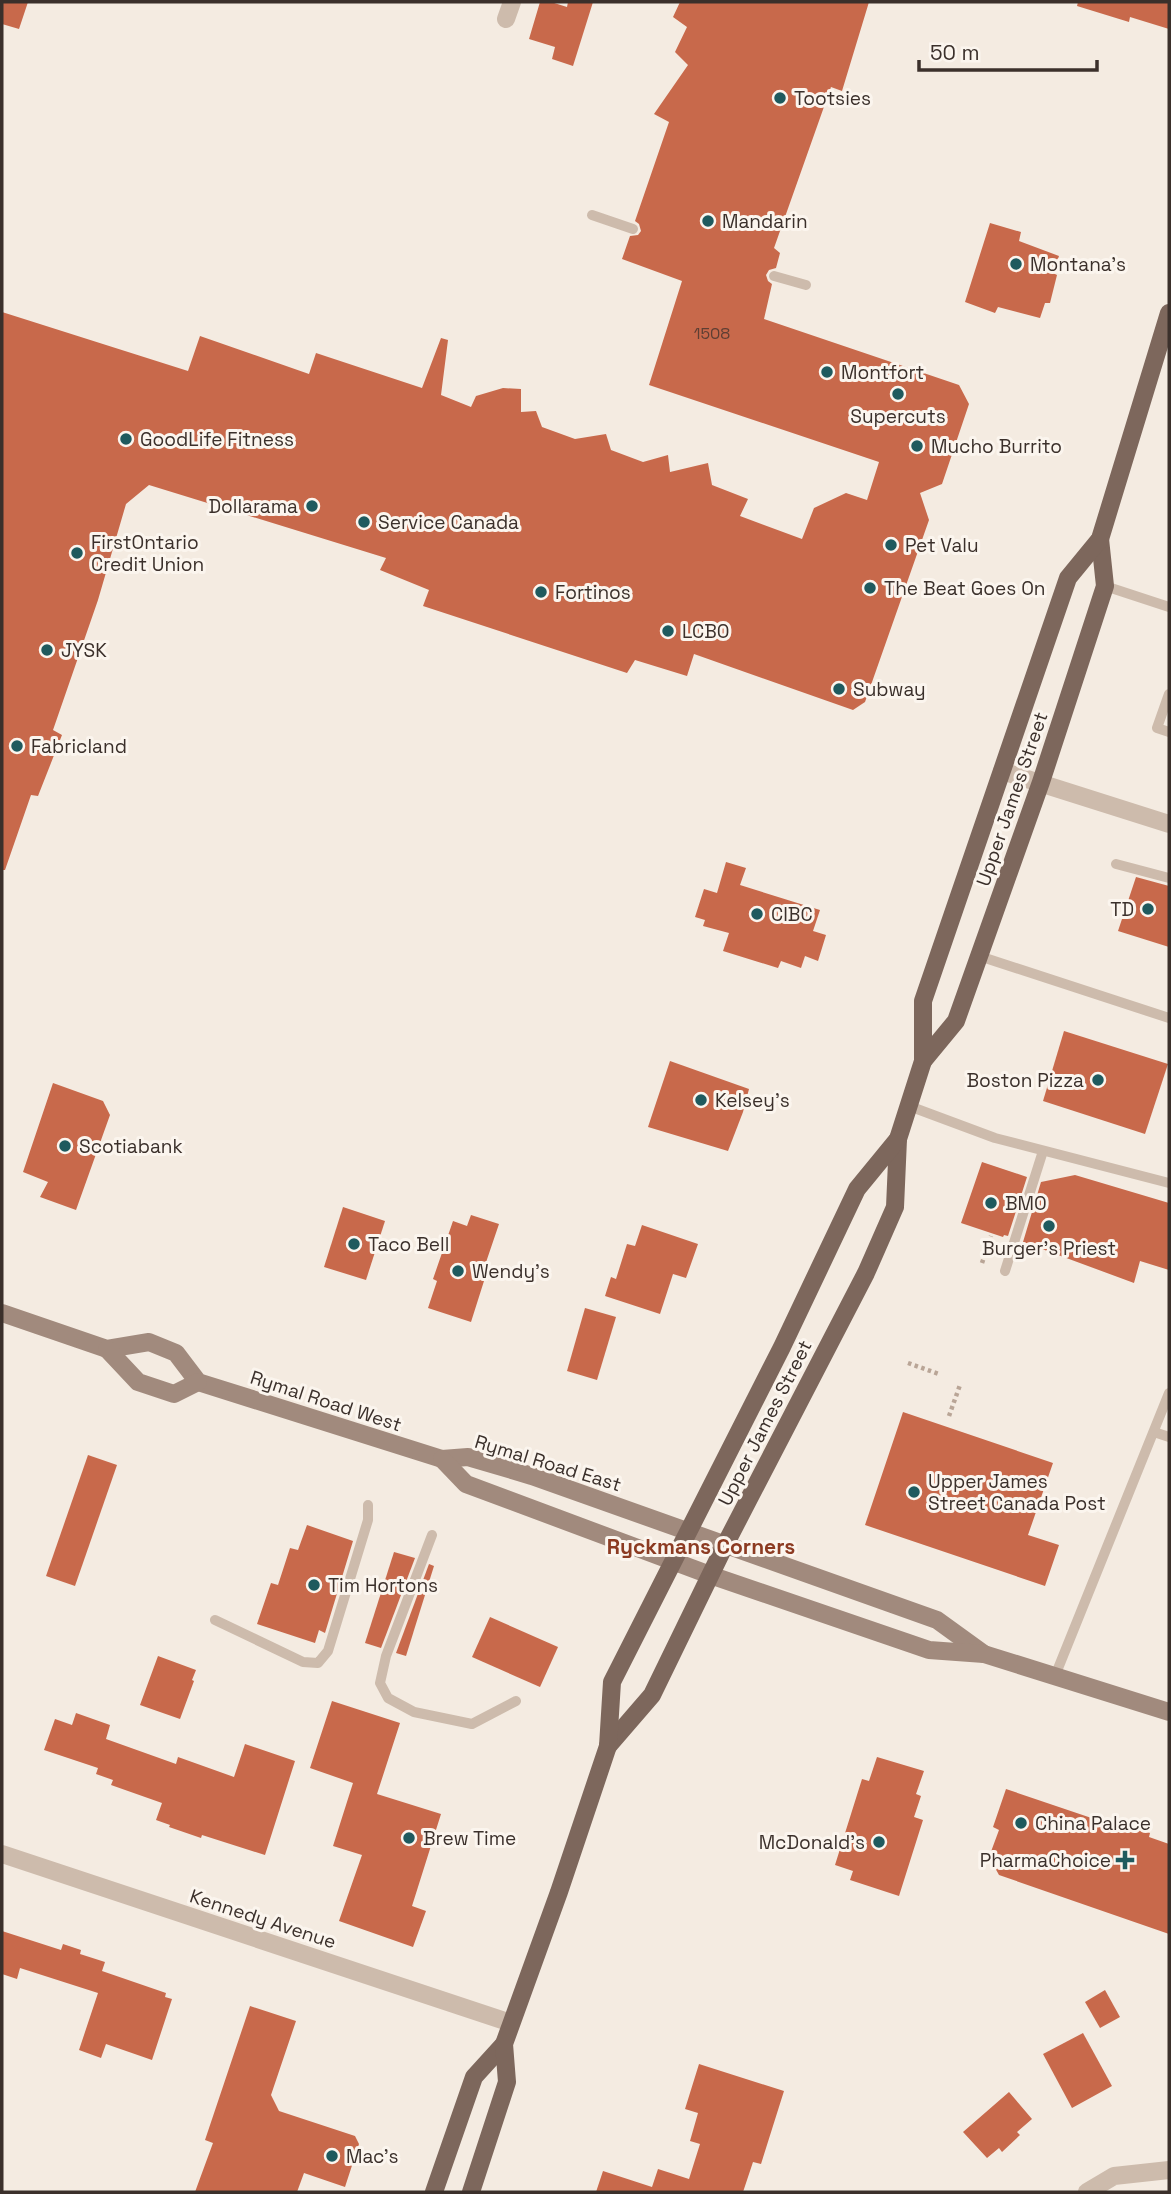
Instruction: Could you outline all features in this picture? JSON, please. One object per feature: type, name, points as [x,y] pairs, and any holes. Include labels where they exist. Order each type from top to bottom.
[{"type":"main road","name":"Upper James Street","points":[[607,1746],[652,1695],[725,1545],[866,1273],[895,1207],[898,1139],[923,1061],[923,1001],[1068,578],[1100,539],[1163,357],[1169,313]]},
{"type":"main road","name":"Upper James Street","points":[[923,1061],[956,1021],[1041,782],[1105,586],[1100,539]]},
{"type":"main road","name":"Upper James Street","points":[[471,2192],[507,2082],[504,2044],[559,1892],[607,1746],[612,1682],[788,1335],[857,1189],[898,1139]]},
{"type":"main road","points":[[2,1313],[107,1349],[138,1382],[174,1394],[198,1382],[176,1353],[149,1342],[107,1349]]},
{"type":"main road","name":"Rymal Road West","points":[[198,1382],[442,1459]]},
{"type":"main road","name":"Rymal Road East","points":[[442,1459],[468,1457],[532,1476],[688,1530],[937,1620],[984,1654]]},
{"type":"main road","name":"Rymal Road East","points":[[442,1459],[466,1484],[710,1575],[929,1650],[984,1654],[1169,1712]]},
{"type":"main road","name":"Upper James Street","points":[[434,2192],[474,2077],[504,2044]]},
{"type":"street","points":[[1002,771],[1169,824]]},
{"type":"street","name":"Kennedy Avenue","points":[[2,1854],[511,2023]]},
{"type":"street","points":[[1087,2192],[1114,2176],[1169,2170]]},
{"type":"lane","points":[[592,215],[633,229]]},
{"type":"lane","points":[[774,275],[806,285]]},
{"type":"lane","points":[[1105,586],[1169,607]]},
{"type":"lane","points":[[1169,694],[1157,728],[1169,732]]},
{"type":"lane","points":[[1116,863],[1169,878]]},
{"type":"lane","points":[[979,956],[1169,1018]]},
{"type":"lane","points":[[909,1106],[995,1138],[1169,1183]]},
{"type":"lane","points":[[1005,1271],[1044,1151]]},
{"type":"lane","points":[[1055,1676],[1169,1393]]},
{"type":"lane","points":[[1154,1432],[1169,1437]]},
{"type":"lane","points":[[215,1620],[303,1662],[318,1662],[328,1651],[368,1520],[368,1505]]},
{"type":"lane","points":[[432,1535],[386,1656],[380,1683],[388,1698],[414,1712],[472,1724],[516,1701]]},
{"type":"path","points":[[982,1264],[991,1236]]},
{"type":"path","points":[[908,1363],[939,1374]]},
{"type":"path","points":[[949,1416],[960,1385]]},
{"type":"building","points":[[2,2],[28,2],[19,29],[2,24]]},
{"type":"building","points":[[540,2],[567,7],[568,2],[593,2],[573,66],[552,59],[555,47],[529,39]]},
{"type":"building","points":[[680,2],[869,2],[842,91],[831,87],[774,248],[780,253],[776,268],[769,270],[766,275],[772,284],[764,319],[959,385],[969,404],[942,484],[920,493],[929,520],[865,702],[853,710],[694,654],[687,676],[635,660],[627,673],[423,606],[429,590],[380,570],[386,558],[149,485],[126,504],[98,600],[53,730],[62,735],[38,796],[31,795],[5,870],[2,870],[2,312],[188,371],[200,336],[309,374],[316,353],[422,388],[441,338],[448,340],[441,395],[471,407],[476,396],[503,388],[521,389],[521,412],[536,411],[542,427],[575,439],[606,434],[611,450],[643,462],[668,455],[670,472],[708,463],[712,485],[748,499],[740,516],[802,539],[814,508],[846,493],[867,500],[879,462],[649,385],[682,281],[622,259],[630,236],[638,235],[641,231],[635,221],[669,122],[654,114],[688,65],[675,52],[687,27],[673,17]]},
{"type":"building","points":[[1078,2],[1169,2],[1169,29],[1130,17],[1129,22],[1077,6]]},
{"type":"building","name":"Montana's","points":[[990,223],[1021,232],[1019,241],[1059,256],[1053,273],[1057,275],[1050,303],[1045,303],[1040,318],[998,307],[995,313],[965,302]]},
{"type":"building","name":"CIBC","points":[[726,862],[746,868],[740,885],[820,910],[813,931],[826,935],[818,961],[805,956],[801,968],[781,961],[778,968],[723,951],[729,933],[703,926],[705,920],[695,917],[704,889],[717,893]]},
{"type":"building","name":"TD","points":[[1136,877],[1169,886],[1169,947],[1118,931]]},
{"type":"building","points":[[1064,1031],[1168,1064],[1145,1134],[1043,1101]]},
{"type":"building","name":"Kelsey's","points":[[670,1061],[749,1089],[728,1151],[648,1127]]},
{"type":"building","name":"Scotiabank","points":[[53,1083],[103,1101],[110,1115],[76,1210],[40,1197],[48,1182],[23,1172]]},
{"type":"building","name":"BMO","points":[[982,1162],[1027,1177],[1008,1236],[1003,1237],[961,1223]]},
{"type":"building","points":[[1075,1175],[1169,1203],[1169,1270],[1140,1261],[1134,1283],[1023,1242],[1041,1182]]},
{"type":"building","name":"Taco Bell","points":[[343,1207],[385,1221],[366,1280],[324,1267]]},
{"type":"building","name":"Wendy's","points":[[471,1215],[499,1224],[480,1280],[484,1281],[471,1322],[428,1308],[437,1281],[433,1279],[453,1221],[467,1226]]},
{"type":"building","points":[[642,1225],[698,1244],[686,1278],[673,1274],[660,1314],[605,1296],[611,1277],[616,1279],[627,1244],[635,1246]]},
{"type":"building","points":[[585,1308],[616,1317],[597,1380],[567,1371]]},
{"type":"building","points":[[903,1412],[1053,1463],[1028,1535],[1059,1545],[1045,1586],[865,1525]]},
{"type":"building","points":[[88,1455],[117,1465],[75,1586],[46,1576]]},
{"type":"building","name":"Tim Hortons","points":[[307,1525],[353,1541],[325,1633],[319,1630],[315,1643],[257,1624],[271,1583],[278,1585],[290,1548],[298,1550]]},
{"type":"building","points":[[394,1552],[415,1558],[381,1648],[365,1643]]},
{"type":"building","points":[[429,1564],[434,1566],[406,1656],[396,1653]]},
{"type":"building","points":[[490,1617],[558,1647],[540,1687],[472,1657]]},
{"type":"building","points":[[158,1656],[196,1670],[180,1719],[140,1705]]},
{"type":"building","points":[[332,1701],[400,1723],[377,1794],[441,1814],[412,1906],[426,1911],[413,1947],[339,1921],[362,1855],[333,1846],[353,1783],[310,1768]]},
{"type":"building","points":[[76,1713],[110,1725],[106,1739],[176,1764],[178,1757],[234,1777],[245,1744],[295,1761],[265,1855],[169,1827],[170,1825],[156,1820],[162,1803],[111,1785],[113,1780],[96,1774],[98,1768],[44,1750],[55,1719],[72,1725]]},
{"type":"building","name":"McDonald's","points":[[877,1757],[924,1771],[916,1794],[921,1796],[914,1817],[923,1820],[899,1896],[850,1880],[853,1871],[835,1865],[862,1779],[869,1781]]},
{"type":"building","points":[[1006,1789],[1127,1830],[1129,1825],[1150,1833],[1149,1837],[1169,1844],[1169,1934],[999,1875],[989,1857],[999,1830],[993,1827]]},
{"type":"building","points":[[2,1931],[61,1950],[63,1944],[81,1950],[80,1954],[105,1962],[102,1971],[166,1993],[165,1997],[172,1999],[152,2060],[106,2044],[101,2058],[79,2050],[98,1993],[20,1968],[17,1979],[2,1974]]},
{"type":"building","points":[[1105,1990],[1120,2017],[1100,2028],[1085,2002]]},
{"type":"building","points":[[250,2006],[296,2021],[271,2095],[279,2111],[355,2136],[359,2144],[345,2187],[304,2173],[297,2192],[195,2192],[213,2143],[205,2140]]},
{"type":"building","points":[[1083,2033],[1112,2086],[1072,2108],[1043,2054]]},
{"type":"building","points":[[699,2064],[784,2091],[761,2164],[753,2162],[743,2192],[596,2192],[603,2171],[652,2187],[658,2169],[689,2179],[700,2144],[690,2141],[698,2113],[685,2109]]},
{"type":"building","points":[[1009,2092],[1032,2119],[1017,2132],[1020,2135],[1002,2152],[999,2148],[987,2158],[963,2132]]},
{"type":"place","name":"Tootsies","points":[[780,98]]},
{"type":"place","name":"Mandarin","points":[[708,221]]},
{"type":"place","name":"Montana's","points":[[1016,264]]},
{"type":"place","name":"Montfort","points":[[827,372]]},
{"type":"place","name":"Supercuts","points":[[898,394]]},
{"type":"place","name":"GoodLife Fitness","points":[[126,439]]},
{"type":"place","name":"Mucho Burrito","points":[[917,446]]},
{"type":"place","name":"Dollarama","points":[[312,506]]},
{"type":"place","name":"Service Canada","points":[[364,522]]},
{"type":"place","name":"Pet Valu","points":[[891,545]]},
{"type":"place","name":"FirstOntario Credit Union","points":[[77,553]]},
{"type":"place","name":"The Beat Goes On","points":[[870,588]]},
{"type":"place","name":"Fortinos","points":[[541,592]]},
{"type":"place","name":"LCBO","points":[[668,631]]},
{"type":"place","name":"JYSK","points":[[47,650]]},
{"type":"place","name":"Subway","points":[[839,689]]},
{"type":"place","name":"Fabricland","points":[[17,746]]},
{"type":"place","name":"TD","points":[[1148,909]]},
{"type":"place","name":"CIBC","points":[[757,914]]},
{"type":"place","name":"Boston Pizza","points":[[1098,1080]]},
{"type":"place","name":"Kelsey's","points":[[701,1100]]},
{"type":"place","name":"Scotiabank","points":[[65,1146]]},
{"type":"place","name":"BMO","points":[[991,1203]]},
{"type":"place","name":"Burger's Priest","points":[[1049,1226]]},
{"type":"place","name":"Taco Bell","points":[[354,1244]]},
{"type":"place","name":"Wendy's","points":[[458,1271]]},
{"type":"place","name":"Upper James Street Canada Post","points":[[914,1492]]},
{"type":"place","name":"Tim Hortons","points":[[314,1585]]},
{"type":"place","name":"China Palace","points":[[1021,1823]]},
{"type":"place","name":"Brew Time","points":[[409,1838]]},
{"type":"place","name":"McDonald's","points":[[879,1842]]},
{"type":"place","name":"PharmaChoice","points":[[1125,1860]]},
{"type":"place","name":"Mac's","points":[[332,2156]]},
{"type":"district","name":"Ryckmans Corners","points":[[701,1546]]}]
